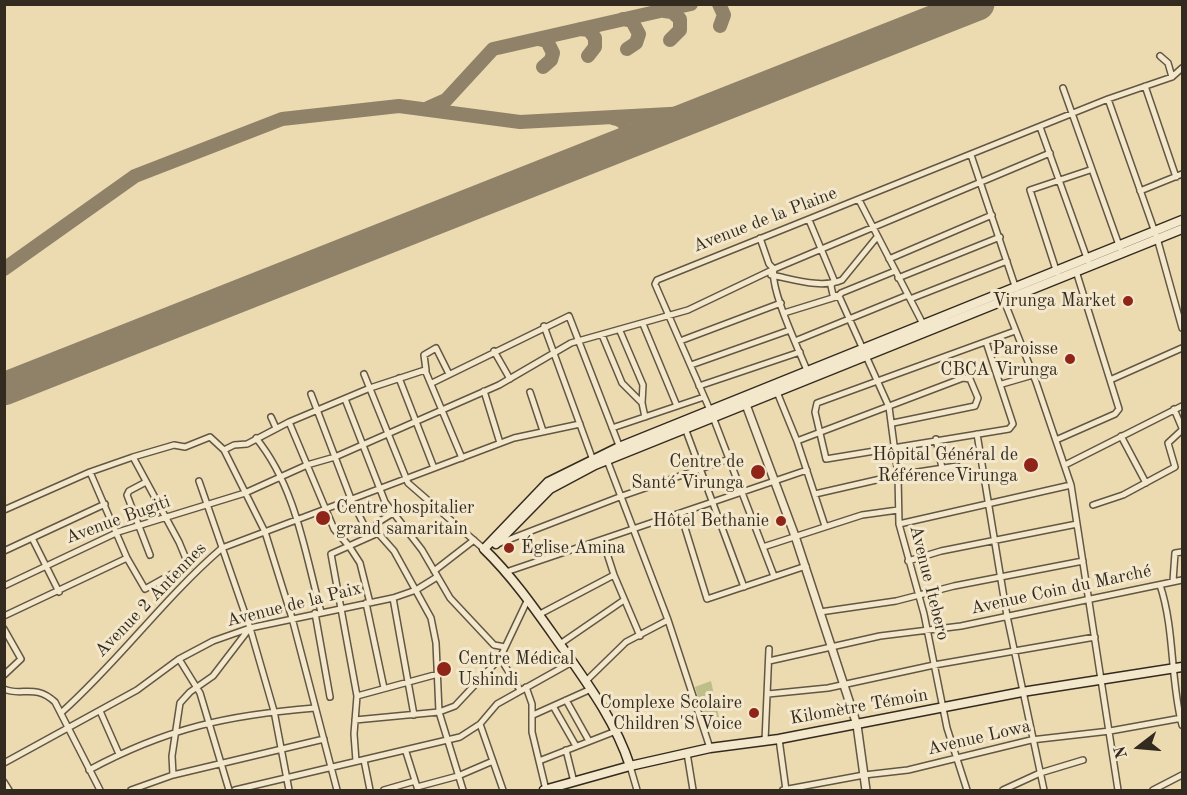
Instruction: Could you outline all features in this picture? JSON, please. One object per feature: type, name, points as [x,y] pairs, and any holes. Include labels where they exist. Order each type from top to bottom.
[{"type":"main road","points":[[486,551],[544,490],[593,462],[1001,296],[1181,227]]},
{"type":"main road","points":[[745,402],[777,392],[809,373]]},
{"type":"main road","points":[[593,462],[607,460],[621,450],[685,428],[711,415]]},
{"type":"main road","points":[[486,551],[544,490]]},
{"type":"main road","points":[[486,551],[507,572],[540,614],[586,681],[617,730],[630,766]]},
{"type":"main road","name":"Kilomètre Témoin","points":[[545,790],[630,766],[710,748],[779,739],[944,709],[1022,692],[1182,667]]},
{"type":"street","points":[[1160,56],[1168,63],[1172,77]]},
{"type":"street","name":"Avenue de la Plaine","points":[[774,576],[691,365],[655,284],[657,280],[1108,99],[1172,77],[1182,70]]},
{"type":"street","points":[[1145,86],[1176,177]]},
{"type":"street","points":[[1063,88],[1090,170],[1120,249]]},
{"type":"street","points":[[1108,99],[1156,235],[1182,328]]},
{"type":"street","points":[[1040,127],[1088,262]]},
{"type":"street","name":"Avenue Bugiti","points":[[4,586],[118,532],[245,493],[307,465],[335,457],[389,431],[443,411],[510,379],[555,351],[577,341],[669,317],[769,274],[774,269],[1050,153]]},
{"type":"street","points":[[971,155],[1017,290]]},
{"type":"street","points":[[1057,274],[1030,192],[1032,189],[1090,170]]},
{"type":"street","points":[[1140,191],[1182,174]]},
{"type":"street","points":[[859,200],[924,327]]},
{"type":"street","points":[[889,259],[992,215]]},
{"type":"street","name":"Avenue Itebero","points":[[809,220],[835,283],[831,289],[833,295],[840,295],[848,319],[889,407],[893,423],[898,475],[899,524],[919,595],[955,758],[967,790]]},
{"type":"street","points":[[769,274],[826,284],[835,283],[843,280],[877,237]]},
{"type":"street","points":[[898,278],[1000,237]]},
{"type":"street","points":[[760,238],[774,269]]},
{"type":"street","points":[[795,340],[1007,261]]},
{"type":"street","points":[[1056,440],[1117,412],[1119,405],[1074,267]]},
{"type":"street","points":[[784,313],[840,295],[895,271]]},
{"type":"street","points":[[769,274],[809,373]]},
{"type":"street","points":[[835,283],[840,295]]},
{"type":"street","points":[[1001,296],[1033,375],[1071,485],[1118,790]]},
{"type":"street","points":[[680,341],[781,303]]},
{"type":"street","points":[[432,383],[544,326],[569,316],[621,450]]},
{"type":"street","points":[[643,324],[677,406]]},
{"type":"street","points":[[544,326],[555,351],[593,462]]},
{"type":"street","points":[[691,365],[790,330]]},
{"type":"street","points":[[620,331],[643,385],[642,403],[645,417]]},
{"type":"street","points":[[986,342],[1002,384],[1012,426],[828,460],[825,457],[815,404],[1015,331]]},
{"type":"street","points":[[602,335],[622,383],[642,403]]},
{"type":"street","points":[[449,374],[436,348],[424,355],[426,370],[462,458]]},
{"type":"street","points":[[1110,380],[1182,348]]},
{"type":"street","points":[[494,351],[510,379]]},
{"type":"street","points":[[699,387],[800,352]]},
{"type":"street","points":[[224,450],[247,444],[289,422],[370,388],[426,370]]},
{"type":"street","points":[[364,374],[407,479],[415,490],[486,551]]},
{"type":"street","points":[[1002,384],[1033,375]]},
{"type":"street","points":[[797,441],[966,377],[970,379],[978,403],[970,407],[893,423]]},
{"type":"street","points":[[399,378],[434,468]]},
{"type":"street","points":[[483,391],[500,443]]},
{"type":"street","points":[[530,392],[543,431]]},
{"type":"street","points":[[777,392],[797,441],[825,526]]},
{"type":"street","points":[[311,394],[351,499],[364,525]]},
{"type":"street","points":[[612,428],[704,397]]},
{"type":"street","points":[[345,399],[380,489],[393,513],[422,550],[462,612],[479,626],[492,644],[505,647]]},
{"type":"street","points":[[745,402],[806,566],[844,683],[857,725],[866,790]]},
{"type":"street","points":[[1065,465],[1182,406]]},
{"type":"street","points":[[1093,505],[1123,495],[1175,467],[1168,443],[1182,429],[1174,409]]},
{"type":"street","points":[[271,417],[276,428]]},
{"type":"street","points":[[289,422],[324,510],[337,534],[349,546],[360,563],[384,688]]},
{"type":"street","name":"Avenue 2 Antennes","points":[[62,712],[167,604],[193,573],[222,548],[500,443],[580,424]]},
{"type":"street","points":[[685,428],[744,587]]},
{"type":"street","points":[[977,434],[1007,616],[1031,740],[1044,790]]},
{"type":"street","points":[[1121,436],[1146,483]]},
{"type":"street","points":[[4,510],[90,472],[133,456],[174,445],[185,447],[210,437],[224,450],[265,532],[292,618],[337,790]]},
{"type":"street","points":[[256,438],[272,461],[298,520],[318,612],[330,698]]},
{"type":"street","points":[[936,439],[942,468]]},
{"type":"street","points":[[133,456],[193,573]]},
{"type":"street","points":[[495,544],[729,459]]},
{"type":"street","points":[[607,460],[668,620],[710,748]]},
{"type":"street","points":[[815,494],[898,475],[957,465]]},
{"type":"street","points":[[507,572],[681,515],[807,470]]},
{"type":"street","points":[[90,472],[128,558],[145,589],[188,565]]},
{"type":"street","points":[[146,482],[129,491],[127,495],[150,555]]},
{"type":"street","points":[[199,482],[205,505],[250,628],[274,711],[289,790]]},
{"type":"street","points":[[899,524],[1071,485]]},
{"type":"street","points":[[4,551],[105,504]]},
{"type":"street","points":[[763,547],[872,512],[898,510]]},
{"type":"street","points":[[393,513],[377,524],[378,533],[394,551],[430,618],[438,674],[439,712],[463,790]]},
{"type":"street","points":[[681,515],[707,599],[806,566]]},
{"type":"street","points":[[908,561],[994,540],[1077,524]]},
{"type":"street","points":[[356,761],[357,696],[331,554],[378,533]]},
{"type":"street","points":[[32,538],[59,592]]},
{"type":"street","name":"Avenue de la Paix","points":[[4,763],[137,690],[179,659],[213,642],[250,628],[393,598],[416,590],[474,540]]},
{"type":"street","points":[[603,541],[614,575],[640,636]]},
{"type":"street","points":[[1173,581],[1175,553],[1182,552]]},
{"type":"street","points":[[4,616],[128,558]]},
{"type":"street","points":[[820,612],[919,595],[1083,561]]},
{"type":"street","points":[[540,614],[614,575]]},
{"type":"street","name":"Avenue Coin du Marché","points":[[769,661],[926,629],[961,626],[1182,580]]},
{"type":"street","points":[[1160,585],[1167,611],[1173,669],[1182,720]]},
{"type":"street","points":[[393,598],[414,715]]},
{"type":"street","points":[[355,720],[439,712],[462,701],[500,658],[528,599]]},
{"type":"street","points":[[560,644],[624,600]]},
{"type":"street","points":[[586,681],[618,648],[668,620]]},
{"type":"street","points":[[173,775],[175,731],[180,703],[213,676],[250,628]]},
{"type":"street","points":[[4,629],[21,659],[4,675]]},
{"type":"street","points":[[768,694],[810,691],[934,665],[1095,637]]},
{"type":"street","points":[[765,741],[770,649]]},
{"type":"street","points":[[500,658],[523,689],[533,715],[532,732],[545,790]]},
{"type":"street","points":[[179,659],[198,688],[228,790]]},
{"type":"street","points":[[235,790],[447,741],[480,724],[492,709],[523,689],[572,662]]},
{"type":"street","points":[[357,696],[438,674]]},
{"type":"street","points":[[4,689],[11,692],[23,690],[47,694],[62,712],[100,790]]},
{"type":"street","points":[[533,715],[591,689]]},
{"type":"street","points":[[566,700],[589,741]]},
{"type":"street","points":[[553,706],[576,746]]},
{"type":"street","points":[[89,770],[119,754],[175,731],[274,711],[315,708]]},
{"type":"street","points":[[100,711],[119,754]]},
{"type":"street","name":"Avenue Lowa","points":[[785,790],[864,775],[908,770],[1031,740],[1182,720]]},
{"type":"street","points":[[480,724],[503,790]]},
{"type":"street","points":[[539,761],[617,730]]},
{"type":"street","points":[[131,790],[173,775],[324,739]]},
{"type":"street","points":[[779,739],[785,790]]},
{"type":"street","points":[[566,750],[574,782]]},
{"type":"street","points":[[406,752],[417,786]]},
{"type":"street","points":[[687,753],[693,790]]},
{"type":"street","points":[[364,760],[370,790]]},
{"type":"street","points":[[1003,790],[1040,773],[1083,760]]},
{"type":"street","points":[[384,790],[417,786],[458,776],[493,761]]},
{"type":"street","points":[[630,766],[637,790]]},
{"type":"street","points":[[1153,790],[1182,775]]},
{"type":"street","points":[[4,782],[9,790]]},
{"type":"green space","points":[[711,681],[720,722],[717,726],[707,729],[695,687]]},
{"type":"taxiway","points":[[428,108],[446,100],[493,49],[691,4]]},
{"type":"taxiway","points":[[719,4],[724,15],[720,26]]},
{"type":"taxiway","points":[[664,11],[672,12],[680,19],[680,30],[670,40]]},
{"type":"taxiway","points":[[623,19],[632,21],[639,34],[636,43],[627,49]]},
{"type":"taxiway","points":[[580,29],[589,30],[595,38],[595,47],[588,56]]},
{"type":"taxiway","points":[[538,39],[547,41],[553,53],[551,60],[543,67]]},
{"type":"taxiway","points":[[4,269],[135,176],[282,119],[399,106],[520,122],[707,112]]},
{"type":"taxiway","points":[[613,118],[626,125],[627,133],[621,146]]},
{"type":"runway","points":[[4,389],[978,4]]},
{"type":"place","name":"Virunga Market","points":[[1128,301]]},
{"type":"place","name":"Paroisse CBCA Virunga","points":[[1070,359]]},
{"type":"place","name":"Hôpital Général de RéférenceVirunga","points":[[1031,465]]},
{"type":"place","name":"Centre de Santé Virunga","points":[[758,472]]},
{"type":"place","name":"Centre hospitalier grand samaritain","points":[[323,518]]},
{"type":"place","name":"Hôtel Bethanie","points":[[781,521]]},
{"type":"place","name":"Église Amina","points":[[509,548]]},
{"type":"place","name":"Centre Médical Ushindi","points":[[444,669]]},
{"type":"place","name":"Complexe Scolaire Children'S Voice","points":[[754,713]]}]
